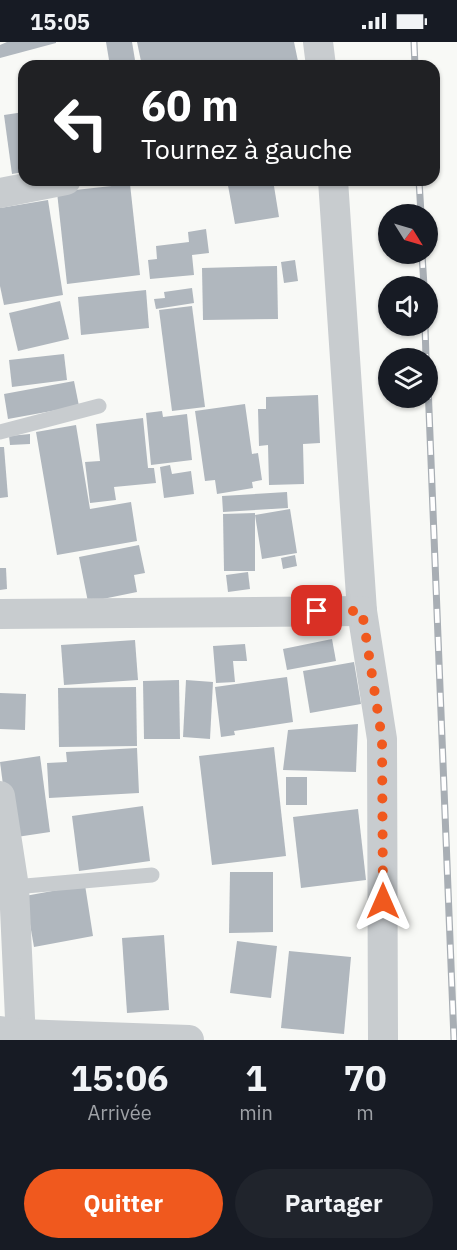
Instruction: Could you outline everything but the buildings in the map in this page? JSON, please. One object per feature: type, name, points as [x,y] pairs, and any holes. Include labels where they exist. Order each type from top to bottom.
[{"type":"street","points":[[318,42],[320,60]]},
{"type":"street","points":[[0,193],[36,186]]},
{"type":"street","points":[[333,186],[362,611],[382,739],[383,1040]]},
{"type":"street","points":[[0,614],[362,611]]},
{"type":"street","points":[[0,796],[15,887],[14,1035],[189,1040]]},
{"type":"lane","points":[[0,432],[99,406]]},
{"type":"lane","points":[[15,887],[152,875]]},
{"type":"railway","points":[[414,42],[415,60]]},
{"type":"railway","points":[[419,186],[420,204]]},
{"type":"railway","points":[[423,264],[423,276]]},
{"type":"railway","points":[[425,336],[426,348]]},
{"type":"railway","points":[[429,408],[454,1040]]},
{"type":"route","points":[[317,611],[362,611],[382,739],[383,901]]}]
